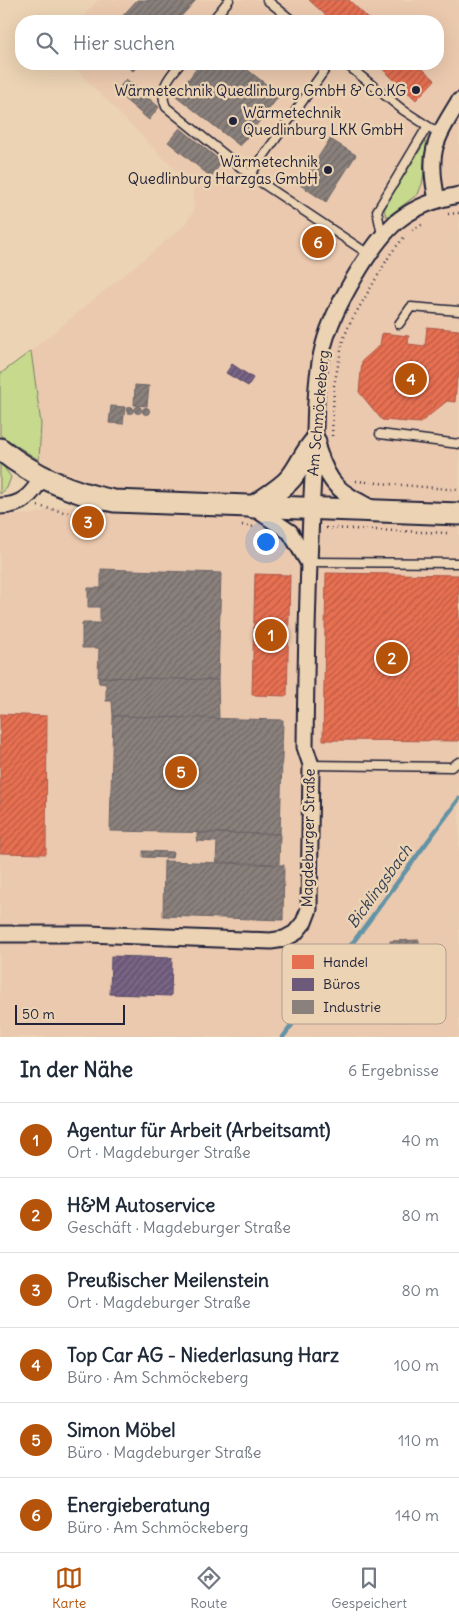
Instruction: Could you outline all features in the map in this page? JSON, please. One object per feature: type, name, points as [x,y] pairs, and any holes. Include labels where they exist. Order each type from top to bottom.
[{"type":"main road","points":[[253,507],[289,481],[298,469],[305,453],[323,443]]},
{"type":"main road","points":[[0,449],[42,477],[83,494],[114,501],[459,514]]},
{"type":"street","points":[[459,101],[434,130],[431,162],[431,172],[437,200],[459,195]]},
{"type":"street","name":"Am Schmöckeberg","points":[[311,509],[323,443],[319,371],[324,345],[335,314],[382,236],[400,219],[437,200]]},
{"type":"street","points":[[323,443],[326,474],[332,483],[374,510]]},
{"type":"street","points":[[0,506],[21,502],[34,490],[42,477]]},
{"type":"street","points":[[253,507],[290,532],[308,562]]},
{"type":"street","name":"Magdeburger Straße","points":[[0,934],[88,934],[271,941],[290,937],[302,925],[309,909],[311,765],[305,747],[308,562],[311,509]]},
{"type":"lane","points":[[217,15],[229,0]]},
{"type":"lane","points":[[267,0],[286,15]]},
{"type":"lane","points":[[175,70],[164,85],[163,100],[166,107],[250,175],[370,255]]},
{"type":"lane","points":[[250,175],[325,70]]},
{"type":"lane","points":[[354,70],[434,130],[377,211],[382,236]]},
{"type":"lane","points":[[400,324],[411,307],[459,311]]},
{"type":"lane","points":[[380,434],[459,444]]},
{"type":"lane","points":[[308,562],[459,563]]},
{"type":"lane","points":[[311,765],[451,767],[459,762]]},
{"type":"path","points":[[440,216],[459,213]]},
{"type":"path","points":[[323,443],[343,340],[350,323],[398,244],[412,230],[431,219]]},
{"type":"path","points":[[354,481],[459,490]]},
{"type":"path","points":[[21,502],[77,515],[94,516]]},
{"type":"shaded area","points":[[98,0],[459,0],[459,1037],[0,1037],[0,515],[30,515],[59,507],[73,506],[95,510],[100,486],[61,473],[39,460],[41,424],[31,351],[183,227],[194,211],[193,188],[77,70],[444,70],[444,15],[84,15]]},
{"type":"green space","points":[[425,142],[429,144],[422,184],[418,194],[387,217],[384,211],[388,202]]},
{"type":"green space","points":[[31,351],[41,424],[39,460],[0,435],[0,374]]},
{"type":"green space","points":[[0,462],[11,477],[7,488],[0,494]]},
{"type":"building: Handel","points":[[309,0],[349,0],[365,15],[325,15]]},
{"type":"building: Handel","name":"Wärmetechnik Quedlinburg GmbH & Co.KG","points":[[384,70],[424,70],[435,80],[416,100]]},
{"type":"building: Handel","points":[[306,228],[335,245],[329,256],[300,238]]},
{"type":"building: Handel","points":[[427,327],[459,330],[459,378],[457,378],[455,402],[447,401],[420,423],[382,420],[359,392],[362,361],[380,345],[382,333],[409,336],[408,344],[425,346]]},
{"type":"building: Handel","points":[[326,573],[459,575],[459,741],[323,740]]},
{"type":"building: Handel","points":[[255,574],[290,575],[287,696],[252,695]]},
{"type":"building: Handel","points":[[0,714],[47,716],[46,854],[0,853]]},
{"type":"building: Büros","points":[[232,364],[253,378],[248,386],[226,373]]},
{"type":"building: Büros","points":[[111,956],[172,958],[171,996],[110,994]]},
{"type":"building: Industrie","points":[[137,0],[196,0],[182,15],[123,15]]},
{"type":"building: Industrie","name":"Wärmetechnik Quedlinburg LKK GmbH","points":[[196,70],[248,70],[280,95],[240,146],[176,96]]},
{"type":"building: Industrie","points":[[126,79],[159,107],[149,120],[116,92]]},
{"type":"building: Industrie","name":"Wärmetechnik Quedlinburg LKK GmbH","points":[[180,128],[222,162],[211,177],[168,142]]},
{"type":"building: Industrie","name":"Wärmetechnik Quedlinburg Harzgas GmbH","points":[[330,139],[356,155],[326,202],[300,185]]},
{"type":"building: Industrie","points":[[135,385],[149,386],[147,406],[134,405]]},
{"type":"building: Industrie","points":[[111,406],[125,407],[123,424],[109,423]]},
{"type":"building: Industrie","points":[[130,407],[133,410],[130,413],[127,410]]},
{"type":"building: Industrie","points":[[138,407],[141,410],[138,413],[135,410]]},
{"type":"building: Industrie","points":[[146,408],[149,411],[146,414],[143,411]]},
{"type":"building: Industrie","points":[[101,569],[221,573],[218,680],[98,677],[99,648],[82,648],[82,623],[100,623],[100,607],[88,607],[88,588],[101,588]]},
{"type":"building: Industrie","points":[[98,677],[218,680],[219,719],[113,716],[112,701],[106,701],[106,684],[99,683]]},
{"type":"building: Industrie","points":[[113,716],[283,720],[280,834],[110,831]]},
{"type":"building: Industrie","points":[[197,833],[280,834],[279,864],[216,862],[217,842],[197,841]]},
{"type":"building: Industrie","points":[[143,851],[173,852],[172,858],[143,857]]},
{"type":"building: Industrie","points":[[164,861],[284,865],[283,920],[163,916]]},
{"type":"building: Industrie","points":[[419,940],[419,944],[390,944],[390,941]]},
{"type":"waterway","name":"Bicklingsbach","points":[[352,944],[459,799]]},
{"type":"waterway","name":"Bicklingsbach","points":[[283,1037],[293,1024]]},
{"type":"place","name":"Wärmetechnik Quedlinburg GmbH & Co.KG","points":[[416,90]]},
{"type":"place","name":"Wärmetechnik Quedlinburg LKK GmbH","points":[[233,121]]},
{"type":"place","name":"Wärmetechnik Quedlinburg Harzgas GmbH","points":[[328,170]]},
{"type":"place","name":"Energieberatung","points":[[318,242]]},
{"type":"place","name":"Top Car AG - Niederlasung Harz","points":[[411,379]]},
{"type":"place","name":"Preußischer Meilenstein","points":[[88,522]]},
{"type":"place","name":"Agentur für Arbeit (Arbeitsamt)","points":[[271,635]]},
{"type":"place","name":"H&M Autoservice","points":[[392,658]]},
{"type":"place","name":"Simon Möbel","points":[[181,772]]}]
